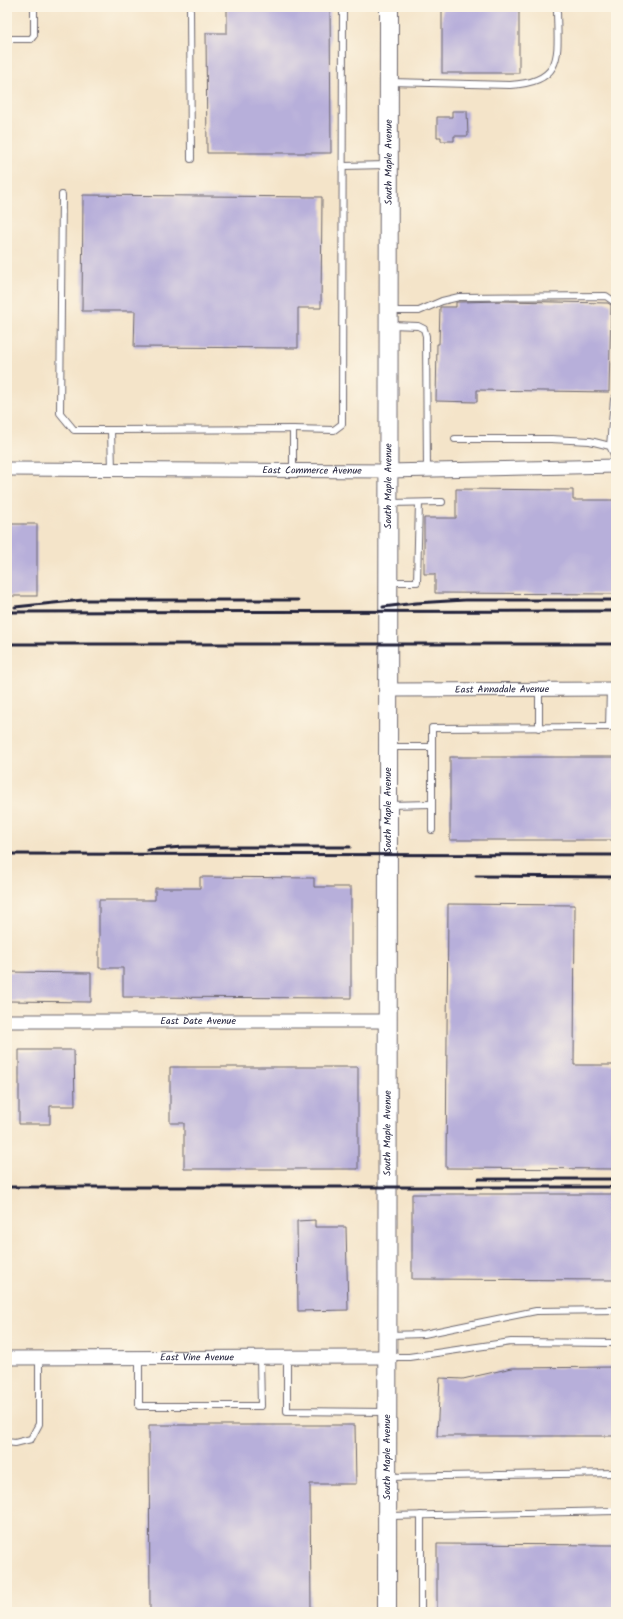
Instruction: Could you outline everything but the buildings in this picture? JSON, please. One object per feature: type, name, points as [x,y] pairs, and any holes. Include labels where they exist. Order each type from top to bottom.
[{"type":"street","name":"South Maple Avenue","points":[[387,1612],[389,7]]},
{"type":"street","name":"East Commerce Avenue","points":[[7,469],[388,471],[615,466]]},
{"type":"street","name":"East Annadale Avenue","points":[[388,690],[613,689]]},
{"type":"street","name":"East Date Avenue","points":[[7,1021],[388,1021]]},
{"type":"street","name":"East Vine Avenue","points":[[7,1358],[387,1357]]},
{"type":"lane","points":[[7,39],[32,39],[34,35],[34,7]]},
{"type":"lane","points":[[190,7],[191,159]]},
{"type":"lane","points":[[62,195],[60,413],[74,430],[334,430],[342,424],[343,7]]},
{"type":"lane","points":[[389,82],[510,85],[526,84],[542,79],[551,71],[557,57],[557,7]]},
{"type":"lane","points":[[343,166],[389,165]]},
{"type":"lane","points":[[388,318],[419,311],[442,301],[459,297],[606,296],[616,303]]},
{"type":"lane","points":[[388,318],[424,329],[427,346],[427,470]]},
{"type":"lane","points":[[615,466],[614,455],[610,446],[614,399],[616,397]]},
{"type":"lane","points":[[293,429],[293,470]]},
{"type":"lane","points":[[111,430],[112,470]]},
{"type":"lane","points":[[455,439],[582,440],[610,446]]},
{"type":"lane","points":[[388,503],[442,502]]},
{"type":"lane","points":[[388,582],[417,582],[418,503]]},
{"type":"lane","points":[[432,830],[432,728],[613,727],[613,689]]},
{"type":"lane","points":[[539,690],[539,728]]},
{"type":"lane","points":[[388,747],[432,747]]},
{"type":"lane","points":[[388,805],[432,804]]},
{"type":"lane","points":[[387,1335],[424,1334],[536,1311],[616,1310]]},
{"type":"lane","points":[[387,1357],[409,1357],[511,1342],[616,1343]]},
{"type":"lane","points":[[7,1442],[15,1443],[31,1439],[39,1424],[39,1358]]},
{"type":"lane","points":[[139,1358],[139,1406],[260,1406],[260,1358]]},
{"type":"lane","points":[[287,1358],[287,1411],[387,1412]]},
{"type":"lane","points":[[387,1477],[616,1473]]},
{"type":"lane","points":[[387,1516],[616,1511]]},
{"type":"lane","points":[[421,1515],[421,1612]]},
{"type":"railway","points":[[15,607],[83,600],[298,600]]},
{"type":"railway","points":[[383,607],[465,600],[616,600]]},
{"type":"railway","points":[[7,612],[616,611]]},
{"type":"railway","points":[[7,644],[616,644]]},
{"type":"railway","points":[[147,850],[182,847],[350,847]]},
{"type":"railway","points":[[7,854],[616,855]]},
{"type":"railway","points":[[476,876],[616,877]]},
{"type":"railway","points":[[479,1179],[616,1179]]},
{"type":"railway","points":[[7,1187],[616,1187]]}]
